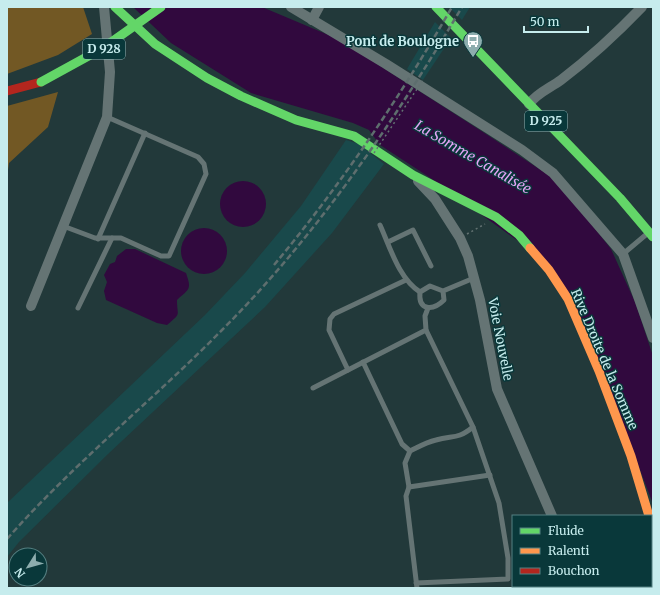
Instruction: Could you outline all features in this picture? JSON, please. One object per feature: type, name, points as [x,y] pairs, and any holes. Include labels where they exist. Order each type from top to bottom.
[{"type":"street","points":[[31,306],[107,117],[110,72],[104,7]]},
{"type":"street","name":"Rive Droite de la Somme","points":[[115,7],[155,44],[206,78],[241,96],[296,120],[354,136],[413,175],[496,217],[519,235],[550,270],[568,299],[599,372],[631,456],[650,515]]},
{"type":"street","name":"D 928","points":[[7,91],[40,82],[97,53],[117,41],[161,7]]},
{"type":"street","points":[[291,7],[386,64],[522,150],[556,176],[623,254],[653,338]]},
{"type":"street","points":[[312,20],[320,7]]},
{"type":"street","name":"D 925","points":[[436,7],[620,198],[651,235]]},
{"type":"street","points":[[529,104],[534,98],[561,80],[619,30],[642,7]]},
{"type":"street","name":"Voie Nouvelle","points":[[413,175],[435,199],[460,238],[468,256],[480,300],[497,389],[552,515]]},
{"type":"lane","points":[[63,226],[98,239],[121,238],[161,256],[169,256],[206,174],[204,164],[198,157],[107,117]]},
{"type":"lane","points":[[98,239],[145,133]]},
{"type":"lane","points":[[380,225],[406,280],[413,288],[420,292]]},
{"type":"lane","points":[[388,242],[413,230],[431,266]]},
{"type":"lane","points":[[623,254],[651,235]]},
{"type":"lane","points":[[78,308],[112,238]]},
{"type":"lane","points":[[420,292],[430,286],[444,291],[474,278]]},
{"type":"lane","points":[[348,370],[329,330],[330,319],[334,314],[406,280]]},
{"type":"lane","points":[[420,292],[420,298],[423,305],[428,308],[433,308],[444,300],[444,291]]},
{"type":"lane","points":[[428,308],[425,316],[426,330],[473,427],[499,503],[508,558],[508,579],[416,586],[406,496],[409,487],[405,463],[410,451],[436,439],[451,438],[461,435],[473,427]]},
{"type":"lane","points":[[312,388],[426,330]]},
{"type":"lane","points":[[363,362],[402,444],[410,451]]},
{"type":"lane","points":[[409,487],[490,475]]},
{"type":"path","points":[[374,153],[423,80]]},
{"type":"path","points":[[460,238],[496,217]]},
{"type":"shaded area","points":[[7,7],[83,7],[92,34],[58,55],[7,74]]},
{"type":"shaded area","points":[[449,7],[470,7],[462,20]]},
{"type":"shaded area","points":[[435,22],[451,38],[423,80],[407,69]]},
{"type":"shaded area","points":[[58,92],[48,127],[9,163],[7,177],[7,106]]},
{"type":"shaded area","points":[[346,140],[359,144],[384,164],[332,233],[265,307],[108,454],[15,547],[8,547],[7,557],[7,503],[205,315],[245,273],[301,206]]},
{"type":"water","name":"La Somme Canalisée","points":[[133,7],[262,7],[338,39],[556,180],[611,249],[635,302],[653,356],[653,504],[618,412],[550,264],[429,177],[380,145],[369,130],[353,123],[251,93],[171,43]]},
{"type":"water","points":[[239,181],[247,181],[256,185],[262,191],[266,204],[262,217],[256,223],[247,227],[239,227],[230,223],[224,217],[220,208],[220,200],[224,191],[230,185]]},
{"type":"water","points":[[199,228],[209,228],[217,232],[223,238],[227,246],[227,256],[223,264],[217,270],[209,274],[199,274],[191,270],[185,264],[181,256],[181,246],[185,238],[191,232]]},
{"type":"water","points":[[126,249],[135,249],[186,273],[189,283],[188,289],[177,300],[177,316],[167,325],[157,323],[106,300],[104,291],[107,282],[104,275],[110,264],[115,262],[117,256]]},
{"type":"railway","points":[[274,265],[323,204],[369,140],[412,74],[452,7]]},
{"type":"railway","points":[[7,539],[32,511],[222,330],[257,294],[290,256],[322,216],[381,135],[409,93],[462,7]]},
{"type":"traffic: fast","points":[[115,7],[155,44],[207,78],[241,96],[296,120],[354,136],[413,175],[496,217],[519,235],[530,248]]},
{"type":"traffic: fast","points":[[41,82],[103,48],[161,7]]},
{"type":"traffic: fast","points":[[436,7],[620,198],[653,237]]},
{"type":"traffic: slow","points":[[530,248],[549,270],[568,299],[599,371],[631,456],[649,515]]},
{"type":"traffic: jam","points":[[7,91],[41,82]]},
{"type":"place","name":"Pont de Boulogne","points":[[473,58]]}]
